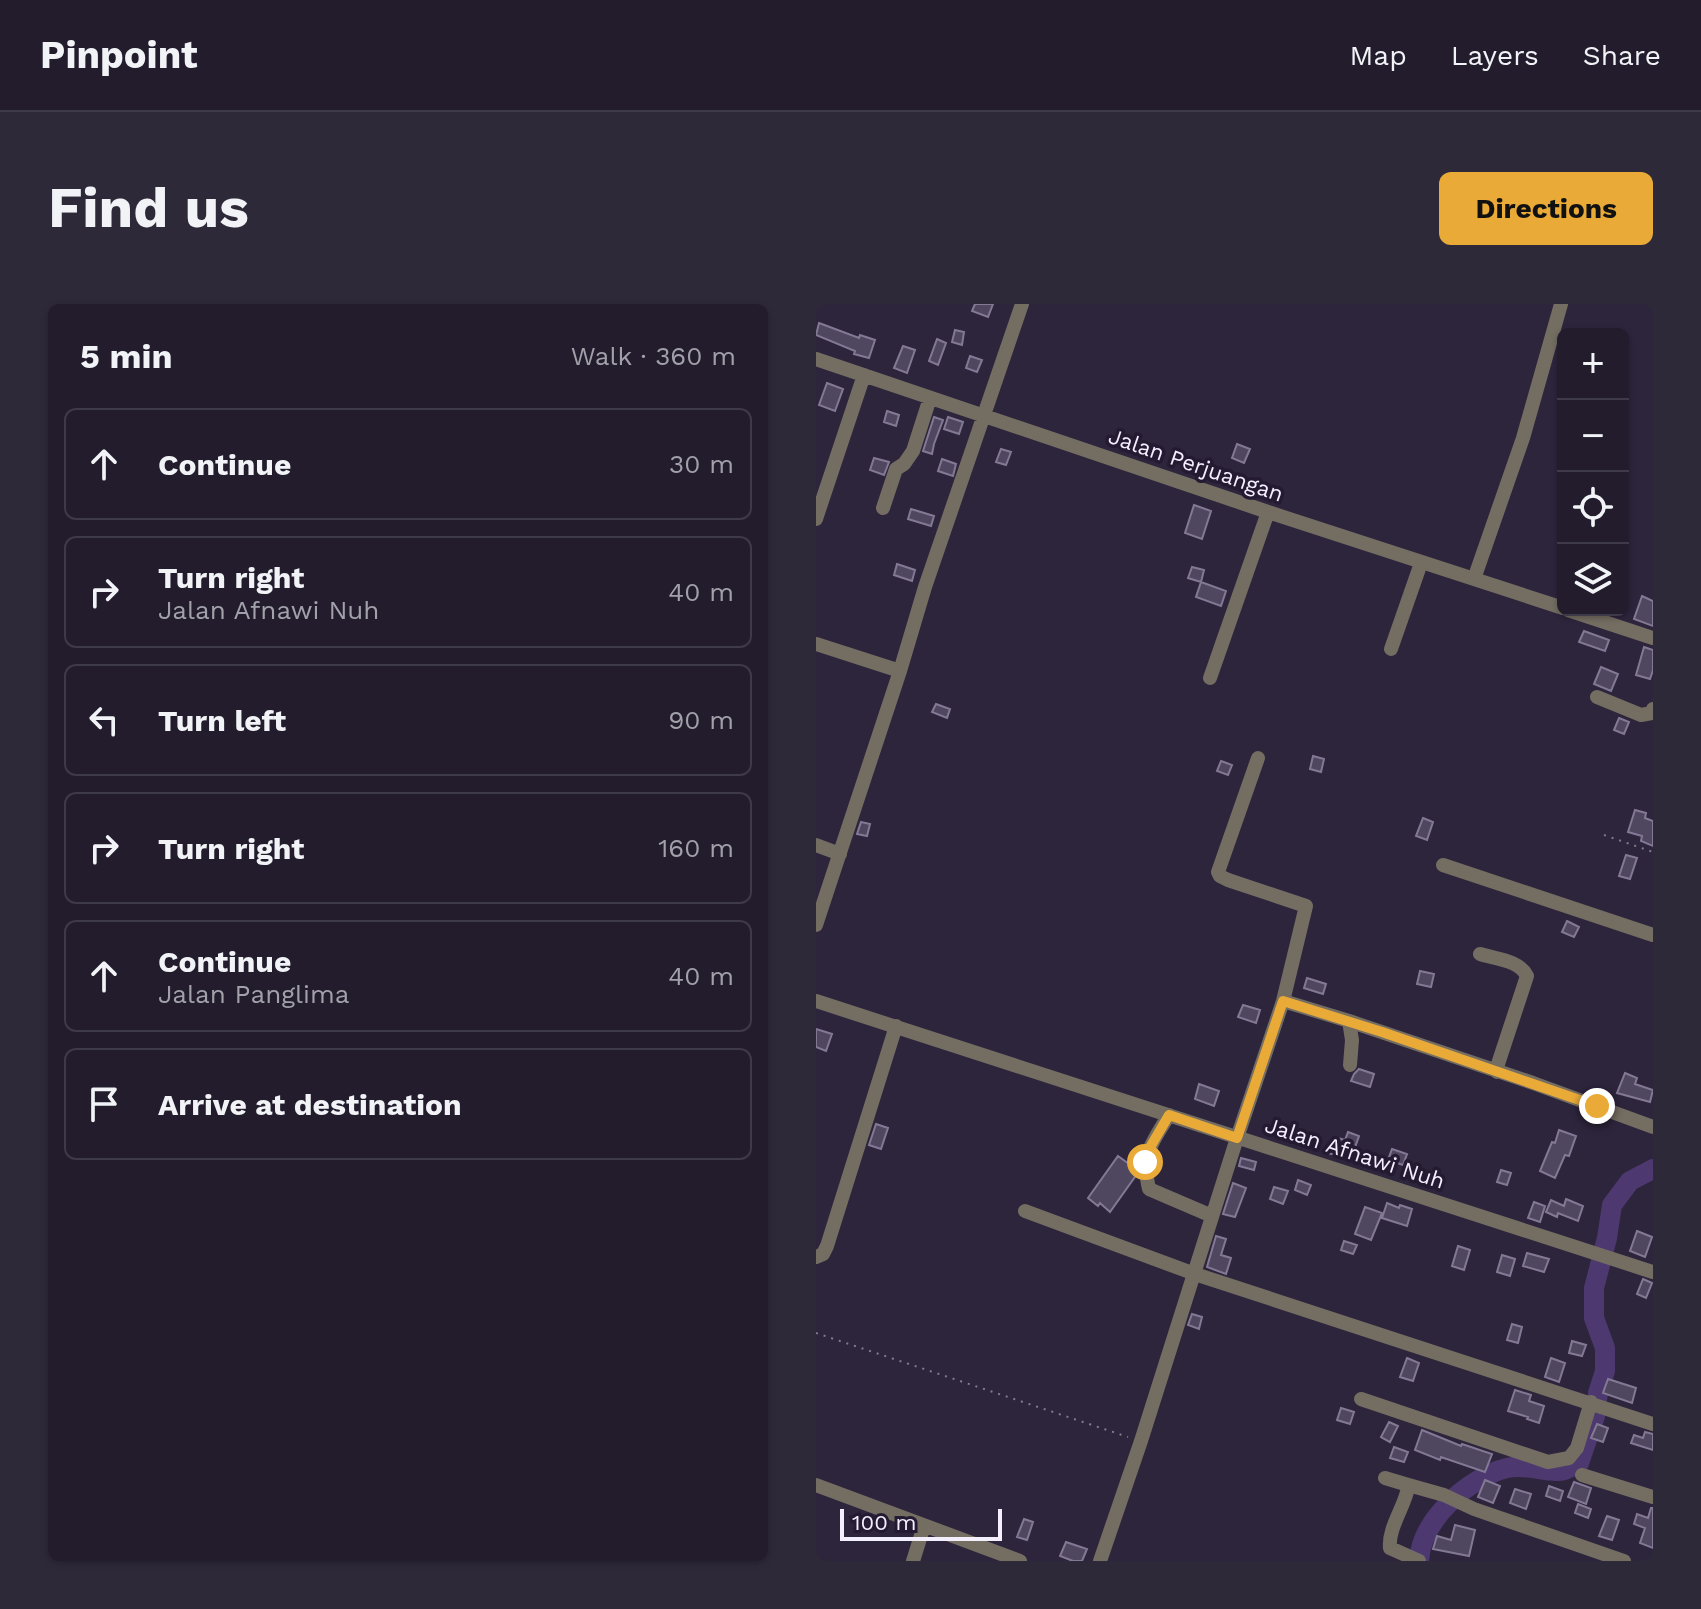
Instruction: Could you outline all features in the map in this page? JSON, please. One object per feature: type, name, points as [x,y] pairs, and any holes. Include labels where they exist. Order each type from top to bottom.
[{"type":"street","points":[[816,925],[925,587],[1022,304]]},
{"type":"street","points":[[1474,579],[1523,438],[1561,304]]},
{"type":"street","name":"Jalan Perjuangan","points":[[816,359],[1557,606]]},
{"type":"street","points":[[816,519],[864,375]]},
{"type":"street","points":[[883,508],[896,469],[913,451],[930,398]]},
{"type":"street","points":[[1210,678],[1268,512]]},
{"type":"street","points":[[1391,649],[1421,563]]},
{"type":"street","name":"Jalan Perjuangan","points":[[1587,616],[1653,638]]},
{"type":"street","points":[[816,644],[900,671]]},
{"type":"street","points":[[1597,697],[1641,715],[1652,713],[1653,709]]},
{"type":"street","points":[[1100,1561],[1283,1001],[1306,906],[1228,880],[1218,872],[1258,758]]},
{"type":"street","points":[[816,845],[840,854]]},
{"type":"street","points":[[1443,865],[1653,935]]},
{"type":"street","points":[[1480,954],[1511,962],[1523,968],[1527,976],[1497,1072]]},
{"type":"street","name":"Jalan Afnawi Nuh","points":[[816,1001],[1653,1272]]},
{"type":"street","points":[[1283,1001],[1533,1083],[1653,1127]]},
{"type":"street","points":[[1349,1021],[1352,1040],[1350,1065]]},
{"type":"street","points":[[816,1257],[823,1254],[827,1246],[896,1026]]},
{"type":"street","points":[[1169,1115],[1145,1162],[1149,1189],[1212,1216]]},
{"type":"street","points":[[1025,1211],[1195,1274],[1653,1424]]},
{"type":"street","points":[[1361,1399],[1548,1462],[1569,1458],[1577,1448],[1593,1403]]},
{"type":"street","points":[[1582,1475],[1653,1497]]},
{"type":"street","points":[[1385,1478],[1444,1495],[1474,1509],[1624,1561]]},
{"type":"street","points":[[1405,1484],[1407,1491],[1389,1547],[1417,1560]]},
{"type":"street","points":[[816,1485],[1020,1561]]},
{"type":"street","points":[[913,1561],[924,1526]]},
{"type":"path","points":[[1604,835],[1653,852]]},
{"type":"path","points":[[816,1333],[1141,1441]]},
{"type":"building","points":[[975,304],[993,304],[988,317],[972,311]]},
{"type":"building","points":[[819,323],[859,338],[860,335],[875,340],[869,358],[816,335]]},
{"type":"building","points":[[955,330],[964,332],[962,345],[952,342]]},
{"type":"building","points":[[937,339],[946,343],[938,365],[929,361]]},
{"type":"building","points":[[903,346],[915,350],[907,373],[894,368]]},
{"type":"building","points":[[970,356],[982,360],[977,372],[966,368]]},
{"type":"building","points":[[827,383],[843,389],[835,411],[819,405]]},
{"type":"building","points":[[887,411],[899,415],[896,426],[884,422]]},
{"type":"building","points":[[934,417],[943,420],[932,454],[923,451]]},
{"type":"building","points":[[948,417],[963,422],[959,434],[944,429]]},
{"type":"building","points":[[1237,444],[1250,449],[1244,463],[1232,458]]},
{"type":"building","points":[[1001,449],[1011,452],[1006,465],[996,462]]},
{"type":"building","points":[[874,458],[889,462],[884,475],[870,470]]},
{"type":"building","points":[[942,459],[956,464],[953,476],[938,471]]},
{"type":"building","points":[[1194,505],[1211,511],[1202,539],[1185,533]]},
{"type":"building","points":[[911,509],[934,516],[931,526],[908,519]]},
{"type":"building","points":[[897,564],[915,570],[912,581],[894,575]]},
{"type":"building","points":[[1192,567],[1204,570],[1201,582],[1188,578]]},
{"type":"building","points":[[1201,582],[1226,591],[1221,606],[1196,597]]},
{"type":"building","points":[[1642,596],[1653,601],[1653,626],[1634,619]]},
{"type":"building","points":[[1584,631],[1609,640],[1605,651],[1579,642]]},
{"type":"building","points":[[1644,647],[1653,650],[1650,679],[1636,675]]},
{"type":"building","points":[[1601,667],[1618,674],[1611,691],[1594,684]]},
{"type":"building","points":[[936,704],[950,709],[947,718],[932,712]]},
{"type":"building","points":[[1619,718],[1629,722],[1624,734],[1614,730]]},
{"type":"building","points":[[1313,756],[1324,759],[1321,772],[1310,769]]},
{"type":"building","points":[[1221,761],[1232,765],[1228,775],[1217,771]]},
{"type":"building","points":[[1635,810],[1646,813],[1645,818],[1653,821],[1653,846],[1641,841],[1642,836],[1628,832]]},
{"type":"building","points":[[1423,818],[1433,822],[1427,840],[1416,836]]},
{"type":"building","points":[[861,822],[870,824],[867,836],[857,834]]},
{"type":"building","points":[[1626,855],[1637,858],[1630,879],[1619,876]]},
{"type":"building","points":[[1567,921],[1579,927],[1574,937],[1562,932]]},
{"type":"building","points":[[1420,971],[1434,974],[1431,987],[1417,984]]},
{"type":"building","points":[[1307,978],[1326,984],[1323,994],[1304,988]]},
{"type":"building","points":[[1243,1005],[1260,1010],[1256,1023],[1238,1017]]},
{"type":"building","points":[[816,1029],[832,1034],[826,1051],[816,1047]]},
{"type":"building","points":[[1359,1069],[1374,1074],[1370,1087],[1351,1081]]},
{"type":"building","points":[[1625,1073],[1637,1078],[1635,1084],[1653,1090],[1650,1102],[1617,1093]]},
{"type":"building","points":[[1199,1084],[1219,1091],[1214,1106],[1195,1099]]},
{"type":"building","points":[[876,1124],[888,1128],[881,1149],[869,1145]]},
{"type":"building","points":[[1559,1130],[1576,1136],[1569,1156],[1565,1155],[1555,1178],[1540,1171]]},
{"type":"building","points":[[1348,1132],[1359,1136],[1351,1159],[1328,1153],[1334,1137],[1345,1140]]},
{"type":"building","points":[[1392,1149],[1407,1154],[1403,1165],[1388,1160]]},
{"type":"building","points":[[1118,1156],[1136,1169],[1137,1174],[1110,1212],[1088,1198]]},
{"type":"building","points":[[1241,1158],[1256,1162],[1254,1170],[1239,1166]]},
{"type":"building","points":[[1501,1170],[1511,1173],[1507,1185],[1497,1182]]},
{"type":"building","points":[[1298,1180],[1311,1185],[1307,1195],[1295,1190]]},
{"type":"building","points":[[1233,1183],[1246,1188],[1235,1217],[1223,1214]]},
{"type":"building","points":[[1274,1187],[1288,1191],[1283,1204],[1270,1199]]},
{"type":"building","points":[[1566,1199],[1583,1206],[1578,1221],[1546,1212],[1551,1200],[1564,1206]]},
{"type":"building","points":[[1534,1202],[1545,1206],[1540,1222],[1528,1218]]},
{"type":"building","points":[[1387,1203],[1412,1209],[1407,1226],[1382,1218]]},
{"type":"building","points":[[1365,1207],[1382,1213],[1371,1240],[1355,1234]]},
{"type":"building","points":[[1637,1231],[1652,1237],[1645,1257],[1630,1251]]},
{"type":"building","points":[[1216,1236],[1226,1239],[1221,1255],[1231,1258],[1226,1274],[1207,1267]]},
{"type":"building","points":[[1344,1241],[1357,1245],[1353,1254],[1341,1250]]},
{"type":"building","points":[[1458,1246],[1470,1250],[1464,1270],[1452,1266]]},
{"type":"building","points":[[1527,1253],[1549,1259],[1544,1272],[1523,1266]]},
{"type":"building","points":[[1502,1255],[1515,1259],[1510,1276],[1497,1272]]},
{"type":"building","points":[[1643,1279],[1652,1283],[1646,1298],[1637,1294]]},
{"type":"building","points":[[1192,1314],[1202,1317],[1199,1329],[1188,1325]]},
{"type":"building","points":[[1512,1324],[1522,1327],[1518,1343],[1507,1340]]},
{"type":"building","points":[[1572,1341],[1586,1345],[1582,1356],[1569,1353]]},
{"type":"building","points":[[1407,1358],[1419,1363],[1413,1381],[1400,1377]]},
{"type":"building","points":[[1551,1358],[1565,1363],[1559,1382],[1545,1377]]},
{"type":"building","points":[[1608,1379],[1636,1388],[1632,1403],[1603,1393]]},
{"type":"building","points":[[1515,1390],[1531,1395],[1529,1401],[1544,1406],[1539,1423],[1508,1411]]},
{"type":"building","points":[[1341,1408],[1354,1412],[1350,1424],[1337,1420]]},
{"type":"building","points":[[1389,1422],[1398,1426],[1390,1442],[1381,1437]]},
{"type":"building","points":[[1597,1424],[1608,1428],[1603,1442],[1591,1438]]},
{"type":"building","points":[[1422,1430],[1461,1446],[1492,1454],[1485,1472],[1415,1450]]},
{"type":"building","points":[[1645,1432],[1653,1434],[1653,1450],[1631,1443],[1634,1435],[1643,1438]]},
{"type":"building","points":[[1394,1447],[1408,1452],[1404,1462],[1390,1458]]},
{"type":"building","points":[[1485,1480],[1500,1486],[1493,1503],[1478,1497]]},
{"type":"building","points":[[1574,1482],[1591,1488],[1586,1504],[1568,1497]]},
{"type":"building","points":[[1549,1486],[1563,1491],[1560,1501],[1546,1496]]},
{"type":"building","points":[[1515,1489],[1531,1494],[1526,1509],[1510,1503]]},
{"type":"building","points":[[1578,1504],[1591,1509],[1588,1518],[1575,1513]]},
{"type":"building","points":[[1651,1508],[1653,1548],[1640,1543],[1645,1528],[1634,1524],[1637,1514],[1648,1518]]},
{"type":"building","points":[[1607,1516],[1619,1520],[1612,1540],[1599,1536]]},
{"type":"building","points":[[1024,1519],[1033,1522],[1027,1540],[1017,1537]]},
{"type":"building","points":[[1455,1525],[1475,1530],[1469,1556],[1433,1549],[1437,1536],[1451,1540]]},
{"type":"building","points":[[1066,1542],[1087,1549],[1082,1561],[1060,1556]]},
{"type":"waterway","points":[[1419,1561],[1428,1530],[1438,1516],[1450,1502],[1478,1481],[1507,1468],[1559,1471],[1579,1463],[1595,1416],[1605,1371],[1605,1348],[1594,1318],[1594,1288],[1612,1205],[1630,1181],[1653,1169]]},
{"type":"route","points":[[1145,1162],[1154,1139],[1169,1115],[1237,1138],[1283,1001],[1597,1106]]}]
